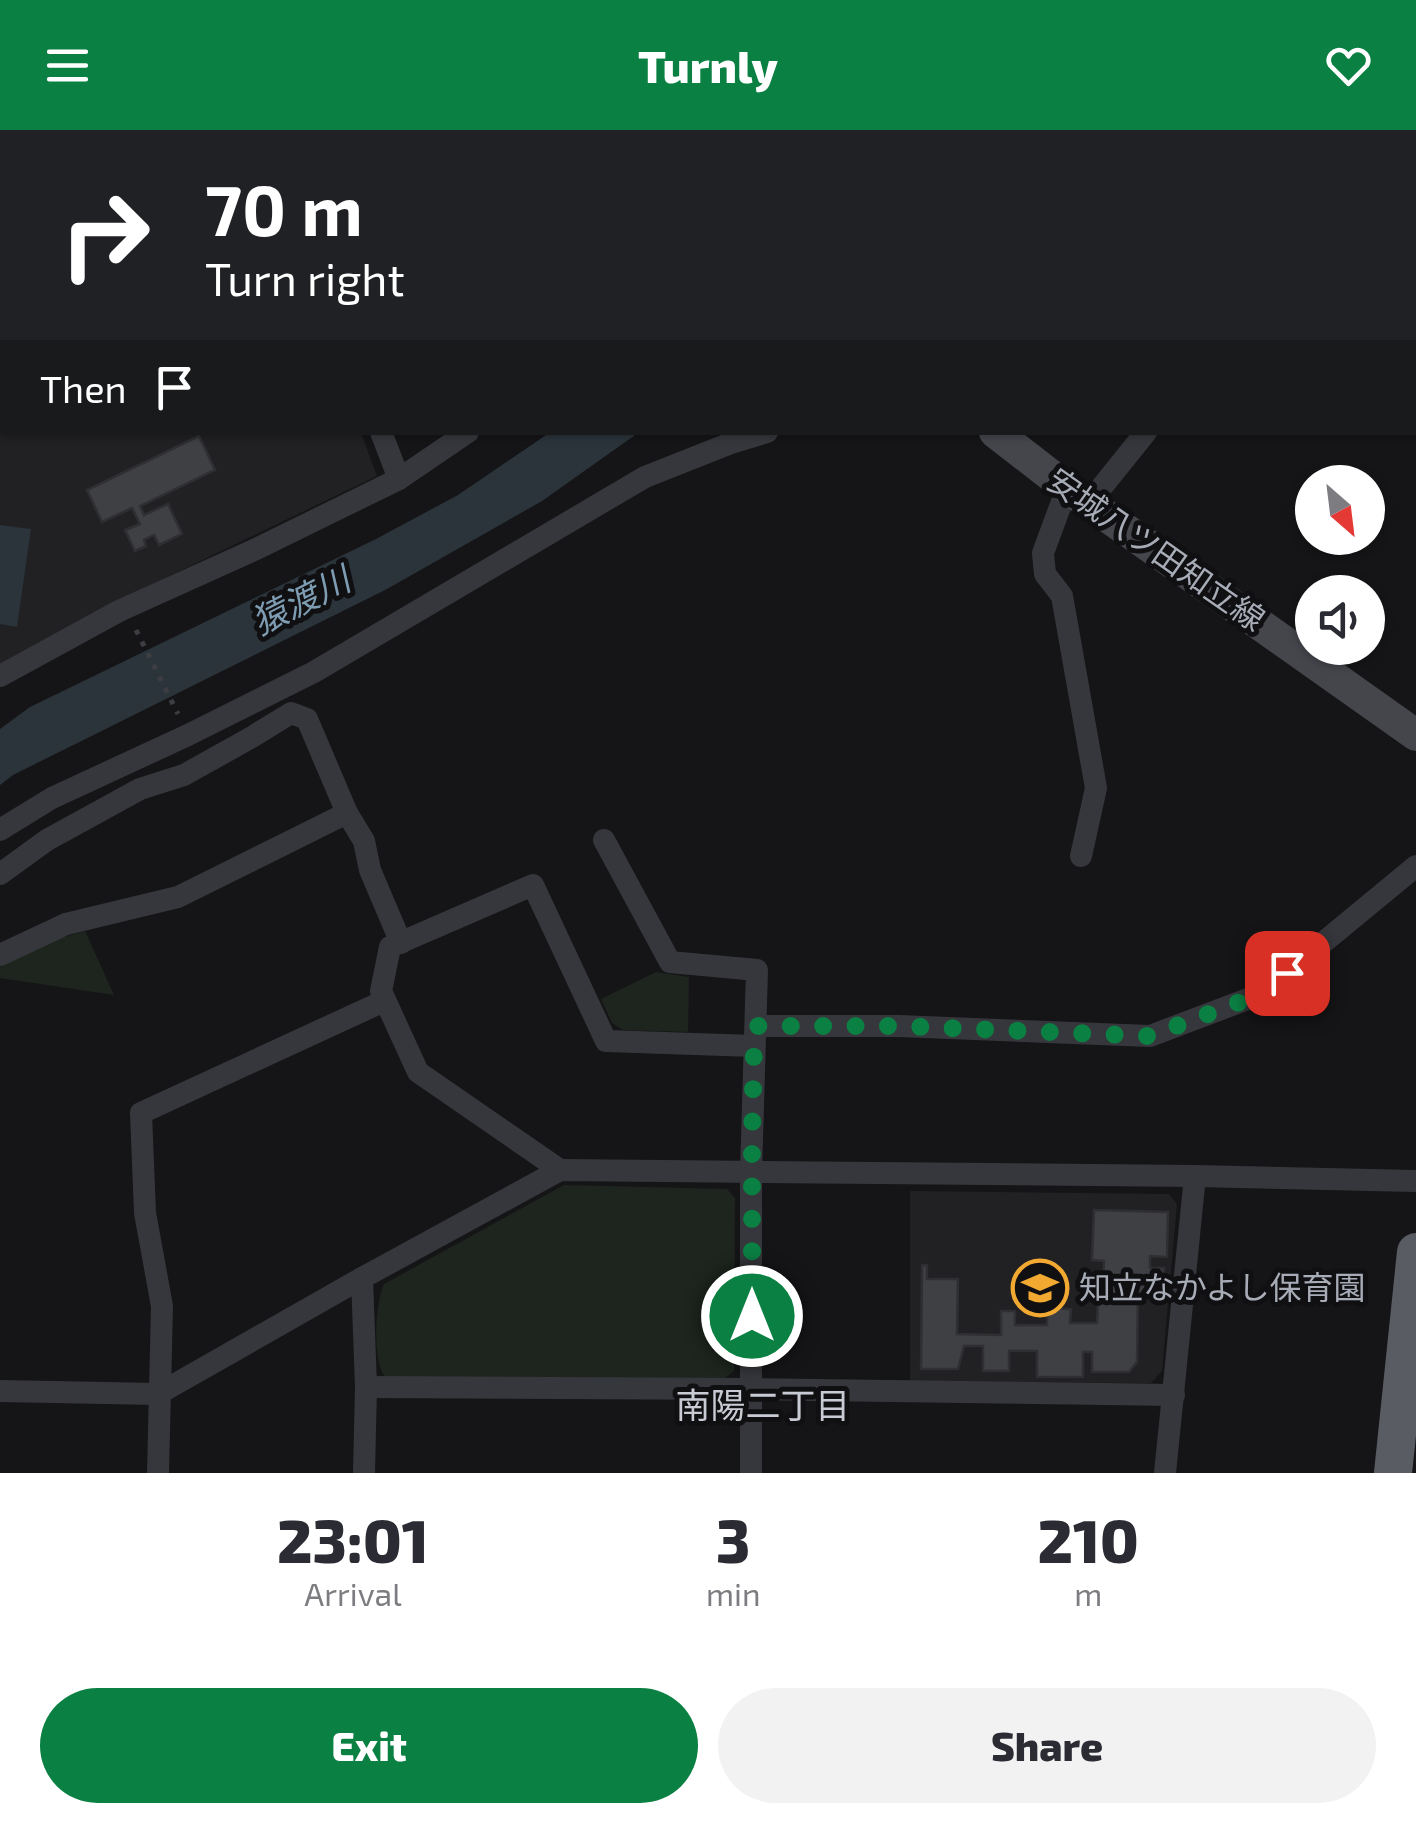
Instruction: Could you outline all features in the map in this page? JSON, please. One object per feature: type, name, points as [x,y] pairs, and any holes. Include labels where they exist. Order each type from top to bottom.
[{"type":"highway","points":[[1393,1473],[1416,1252]]},
{"type":"highway","points":[[1410,1473],[1416,1416]]},
{"type":"main road","name":"安城八ツ田知立線","points":[[999,435],[1078,496],[1416,735]]},
{"type":"street","points":[[382,435],[398,479]]},
{"type":"street","points":[[0,676],[120,611],[398,479],[464,435]]},
{"type":"street","points":[[0,830],[52,798],[314,672],[644,478],[757,435]]},
{"type":"street","points":[[1081,856],[1096,788],[1062,596],[1045,574],[1043,553],[1078,496],[1143,435]]},
{"type":"street","points":[[0,874],[62,832],[140,789],[184,774],[291,713],[307,718],[347,814],[364,841],[370,870],[400,943]]},
{"type":"street","points":[[0,956],[66,924],[178,897],[347,814]]},
{"type":"street","points":[[604,840],[670,962],[756,970],[750,1473]]},
{"type":"street","points":[[560,1170],[418,1072],[381,992],[390,948],[533,885],[606,1041],[899,1026],[1150,1036],[1261,994],[1416,866]]},
{"type":"street","points":[[158,1473],[162,1306],[145,1213],[141,1113],[384,1001]]},
{"type":"street","points":[[0,1391],[158,1394],[560,1170],[1416,1181]]},
{"type":"street","points":[[1165,1473],[1195,1176]]},
{"type":"street","points":[[362,1278],[364,1473]]},
{"type":"street","points":[[366,1387],[1174,1395]]},
{"type":"path","points":[[131,619],[184,728]]},
{"type":"shaded area","points":[[0,435],[362,435],[377,476],[124,598],[0,664]]},
{"type":"shaded area","points":[[85,931],[114,995],[0,978],[0,967],[43,943]]},
{"type":"shaded area","points":[[656,972],[689,977],[688,1032],[623,1030],[612,1023],[601,999]]},
{"type":"shaded area","points":[[564,1185],[727,1189],[735,1198],[734,1371],[724,1379],[385,1377],[378,1358],[376,1332],[384,1284]]},
{"type":"shaded area","name":"知立なかよし保育園","points":[[910,1191],[1169,1194],[1177,1204],[1162,1371],[1151,1383],[910,1382]]},
{"type":"water","name":"猿渡川","points":[[546,435],[635,435],[542,501],[387,589],[13,775],[0,785],[0,729],[30,707],[376,539],[458,495]]},
{"type":"water","points":[[0,525],[31,529],[17,627],[0,624]]},
{"type":"building","points":[[199,436],[215,470],[140,506],[144,515],[168,504],[182,534],[159,545],[154,535],[144,540],[146,546],[135,551],[125,530],[140,524],[132,508],[102,522],[87,490]]},
{"type":"building","points":[[1094,1210],[1168,1212],[1167,1257],[1150,1256],[1150,1268],[1164,1268],[1163,1293],[1138,1293],[1137,1362],[1129,1372],[1092,1372],[1092,1352],[1083,1352],[1083,1377],[1037,1377],[1037,1351],[1009,1351],[1009,1371],[983,1371],[983,1346],[964,1346],[958,1369],[921,1369],[922,1265],[927,1265],[927,1279],[958,1279],[957,1334],[1001,1335],[1001,1311],[1015,1311],[1015,1325],[1047,1325],[1047,1308],[1071,1309],[1070,1323],[1097,1323],[1104,1261],[1092,1260]]},
{"type":"place","name":"知立なかよし保育園","points":[[1040,1288]]},
{"type":"district","name":"南陽二丁目","points":[[763,1406]]},
{"type":"route","points":[[752,1316],[752,1140],[757,1026],[899,1026],[1150,1036],[1261,994],[1287,973]]}]
